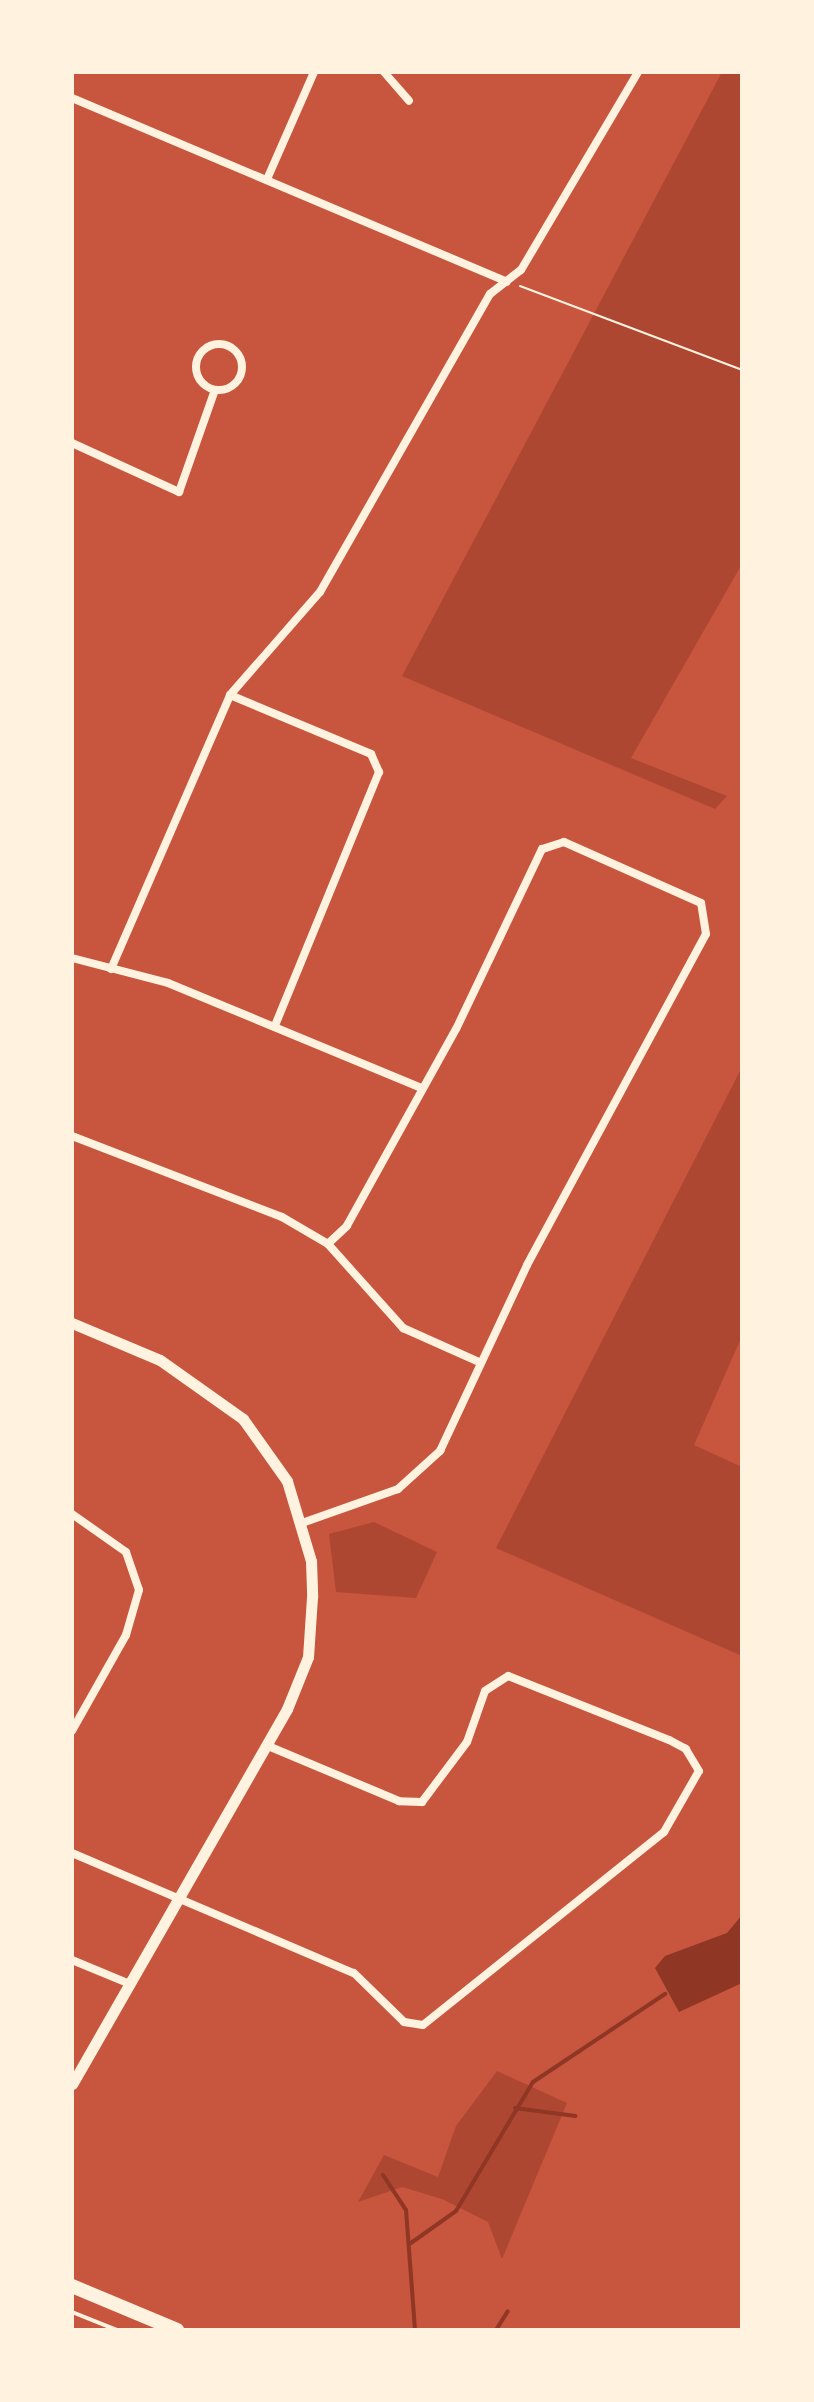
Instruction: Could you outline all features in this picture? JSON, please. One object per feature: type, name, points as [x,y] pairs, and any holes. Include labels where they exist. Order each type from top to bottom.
[{"type":"main road","points":[[72,2286],[177,2330]]},
{"type":"street","points":[[268,177],[314,72]]},
{"type":"street","points":[[384,72],[409,101]]},
{"type":"street","points":[[111,969],[230,695],[320,592],[490,294],[507,282],[638,72]]},
{"type":"street","points":[[72,98],[268,177],[507,282]]},
{"type":"street","points":[[219,343],[234,348],[243,369],[230,387],[215,390],[198,376],[196,361],[219,343]]},
{"type":"street","points":[[72,443],[179,492],[215,390]]},
{"type":"street","points":[[230,695],[371,754],[379,772],[275,1026]]},
{"type":"street","points":[[302,1523],[398,1489],[420,1474],[456,1423],[479,1362],[706,934],[701,903],[564,842],[542,849],[422,1088],[347,1226],[328,1244]]},
{"type":"street","points":[[72,958],[275,1026],[422,1088]]},
{"type":"street","points":[[72,1136],[282,1217],[328,1244],[383,1313],[479,1362]]},
{"type":"street","points":[[72,1323],[201,1383],[243,1419],[287,1481],[311,1561],[308,1657],[268,1746],[72,2084]]},
{"type":"street","points":[[72,1514],[126,1552],[139,1590],[126,1635],[72,1731]]},
{"type":"street","points":[[72,1853],[176,1903],[354,1973],[404,2022],[423,2025],[664,1832],[699,1771],[686,1749],[669,1740],[508,1676],[485,1691],[467,1742],[422,1802],[399,1801],[268,1746]]},
{"type":"street","points":[[72,1960],[130,1984]]},
{"type":"lane","points":[[72,2312],[117,2330]]},
{"type":"path","points":[[507,282],[742,370]]},
{"type":"shaded area","points":[[722,72],[742,72],[742,564],[631,758],[727,796],[715,809],[402,676]]},
{"type":"shaded area","points":[[742,1067],[742,1336],[694,1445],[742,1467],[742,1656],[496,1548]]},
{"type":"shaded area","points":[[374,1522],[437,1552],[416,1598],[336,1592],[329,1534]]},
{"type":"shaded area","points":[[742,1915],[742,1983],[679,2012],[655,1968],[665,1956],[727,1933]]},
{"type":"shaded area","points":[[497,2071],[567,2103],[502,2259],[488,2222],[442,2199],[402,2187],[358,2202],[384,2155],[438,2177],[456,2126]]},
{"type":"waterway","points":[[411,2243],[456,2211],[533,2082],[665,1994]]},
{"type":"waterway","points":[[515,2108],[575,2116]]},
{"type":"waterway","points":[[383,2175],[406,2210],[415,2330]]},
{"type":"waterway","points":[[496,2330],[508,2311]]}]
